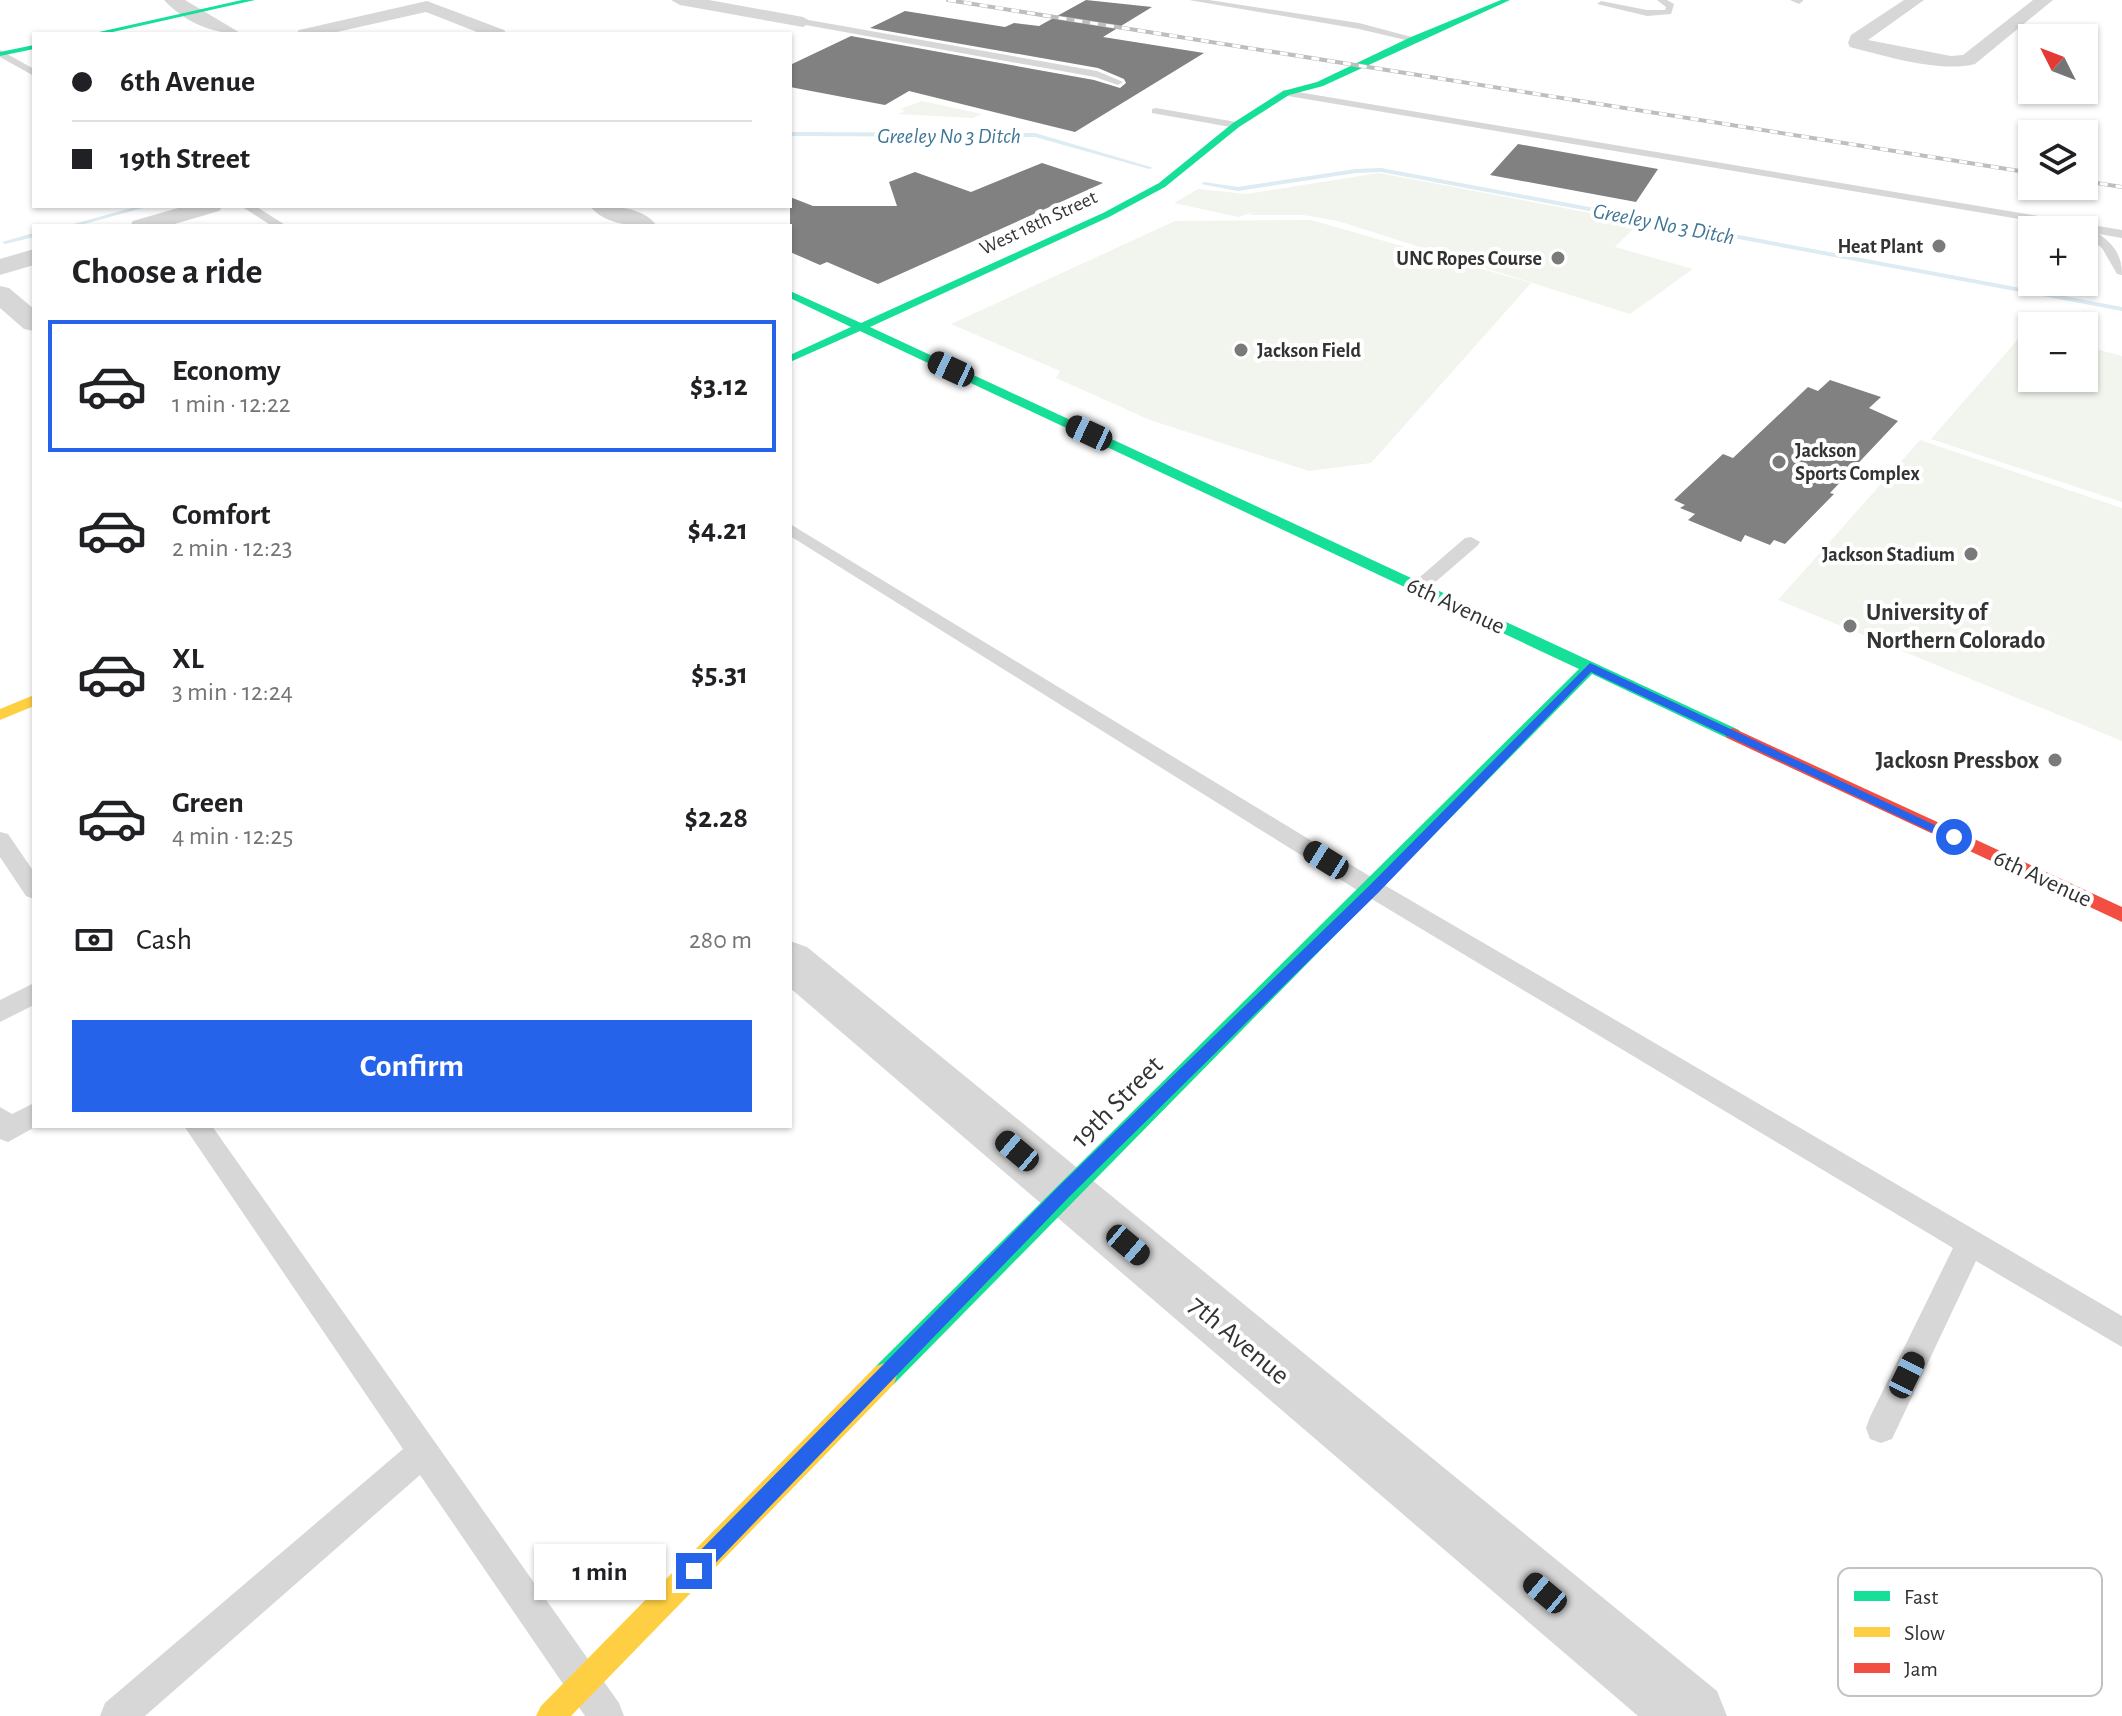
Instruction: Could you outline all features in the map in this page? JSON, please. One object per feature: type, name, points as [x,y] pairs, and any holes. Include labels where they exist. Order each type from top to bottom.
[{"type":"street","points":[[173,0],[229,32]]},
{"type":"street","points":[[103,32],[252,0]]},
{"type":"street","points":[[680,0],[803,22]]},
{"type":"street","name":"West 18th Street","points":[[792,358],[1050,242],[1162,185],[1236,125],[1286,93],[1299,79],[1366,53],[1414,39],[1507,0]]},
{"type":"street","points":[[1915,0],[1857,39],[1857,43],[1951,62],[1968,60],[2044,0]]},
{"type":"street","points":[[314,32],[427,6],[493,32]]},
{"type":"street","points":[[770,32],[803,22]]},
{"type":"street","points":[[1,54],[32,47]]},
{"type":"street","points":[[149,224],[204,208]]},
{"type":"street","points":[[606,208],[641,224]]},
{"type":"street","points":[[0,267],[32,258]]},
{"type":"street","points":[[0,294],[32,321]]},
{"type":"street","name":"6th Avenue","points":[[792,295],[2122,915]]},
{"type":"street","name":"19th Street","points":[[551,1716],[1065,1191],[1373,889],[1590,667]]},
{"type":"street","points":[[0,715],[32,701]]},
{"type":"street","name":"7th Avenue","points":[[792,962],[1692,1716]]},
{"type":"lane","points":[[1193,0],[1359,26],[1414,39]]},
{"type":"lane","points":[[1601,4],[1647,13],[1668,12],[1671,6],[1661,0]]},
{"type":"lane","points":[[803,22],[1097,74],[1118,82]]},
{"type":"lane","points":[[1,54],[32,72]]},
{"type":"lane","points":[[1286,93],[2018,216]]},
{"type":"lane","points":[[1156,111],[1236,125]]},
{"type":"lane","points":[[250,208],[278,224]]},
{"type":"lane","points":[[2098,230],[2122,234]]},
{"type":"lane","points":[[2098,239],[2107,246],[2122,271]]},
{"type":"lane","points":[[792,530],[1373,889],[2122,1332]]},
{"type":"lane","points":[[1419,587],[1471,542]]},
{"type":"lane","points":[[0,840],[32,887]]},
{"type":"lane","points":[[0,1012],[32,994]]},
{"type":"lane","points":[[3,1127],[32,1115]]},
{"type":"lane","points":[[198,1128],[606,1716]]},
{"type":"lane","points":[[1881,1428],[1971,1241]]},
{"type":"lane","points":[[118,1716],[423,1452]]},
{"type":"shaded area","points":[[922,101],[982,114],[973,118],[898,114],[905,111],[900,109]]},
{"type":"shaded area","name":"UNC Ropes Course","points":[[1379,173],[1659,226],[1634,228],[1615,247],[1693,269],[1630,314],[1338,221],[1303,215],[1248,215],[1258,211],[1238,217],[1174,203],[1198,189],[1246,194]]},
{"type":"shaded area","name":"Jackson Field","points":[[1311,220],[1531,283],[1371,463],[1309,471],[1150,420],[1056,378],[1060,371],[951,324],[1175,221]]},
{"type":"shaded area","points":[[2018,339],[2018,392],[2098,392],[2098,350],[2122,356],[2122,502],[1931,439]]},
{"type":"shaded area","name":"Jackson Stadium","points":[[1920,440],[2122,508],[2122,741],[1778,600]]},
{"type":"building","points":[[1086,0],[1152,7],[1103,37],[1204,53],[1075,132],[909,91],[885,105],[792,87],[792,64],[851,36],[1094,80],[1120,88],[1126,83],[1124,79],[1098,68],[870,28],[905,11],[1005,27],[1014,23],[1039,26]]},
{"type":"building","points":[[1518,144],[1658,169],[1636,202],[1490,175]]},
{"type":"building","points":[[1042,163],[1103,183],[878,284],[827,262],[820,265],[792,253],[792,198],[813,206],[897,206],[889,182],[915,172],[971,192]]},
{"type":"building","name":"Jackson Sports Complex","points":[[1830,380],[1881,397],[1869,408],[1898,421],[1785,544],[1774,540],[1770,545],[1745,535],[1741,542],[1688,520],[1695,514],[1680,508],[1685,505],[1674,500],[1723,454],[1733,458],[1808,387],[1818,391]]},
{"type":"waterway","name":"Greeley No 3 Ditch","points":[[792,134],[1035,135],[1151,168]]},
{"type":"waterway","name":"Greeley No 3 Ditch","points":[[1204,184],[1238,189],[1381,170],[2122,309]]},
{"type":"waterway","name":"Greeley No 3 Ditch","points":[[77,224],[139,208]]},
{"type":"waterway","name":"Greeley No 3 Ditch","points":[[5,242],[32,235]]},
{"type":"railway","points":[[948,0],[2018,171]]},
{"type":"railway","points":[[2098,183],[2122,187]]},
{"type":"traffic: fast","points":[[103,32],[252,0]]},
{"type":"traffic: fast","points":[[792,358],[1106,215],[1162,185],[1236,125],[1286,93],[1320,84],[1414,39],[1507,0]]},
{"type":"traffic: fast","points":[[0,54],[32,47]]},
{"type":"traffic: fast","points":[[792,295],[1733,734]]},
{"type":"traffic: fast","points":[[885,1375],[1590,667]]},
{"type":"traffic: slow","points":[[0,715],[32,701]]},
{"type":"traffic: slow","points":[[551,1716],[885,1375]]},
{"type":"traffic: jam","points":[[1733,734],[2122,915]]},
{"type":"place","name":"Heat Plant","points":[[1939,246]]},
{"type":"place","name":"UNC Ropes Course","points":[[1558,258]]},
{"type":"place","name":"Jackson Field","points":[[1241,350]]},
{"type":"place","name":"Jackson Sports Complex","points":[[1779,462]]},
{"type":"place","name":"Jackson Stadium","points":[[1971,554]]},
{"type":"place","name":"University of Northern Colorado","points":[[1850,626]]},
{"type":"place","name":"Jackosn Pressbox","points":[[2055,760]]},
{"type":"route","points":[[694,1571],[1065,1191],[1373,889],[1590,667],[1954,837]]}]
